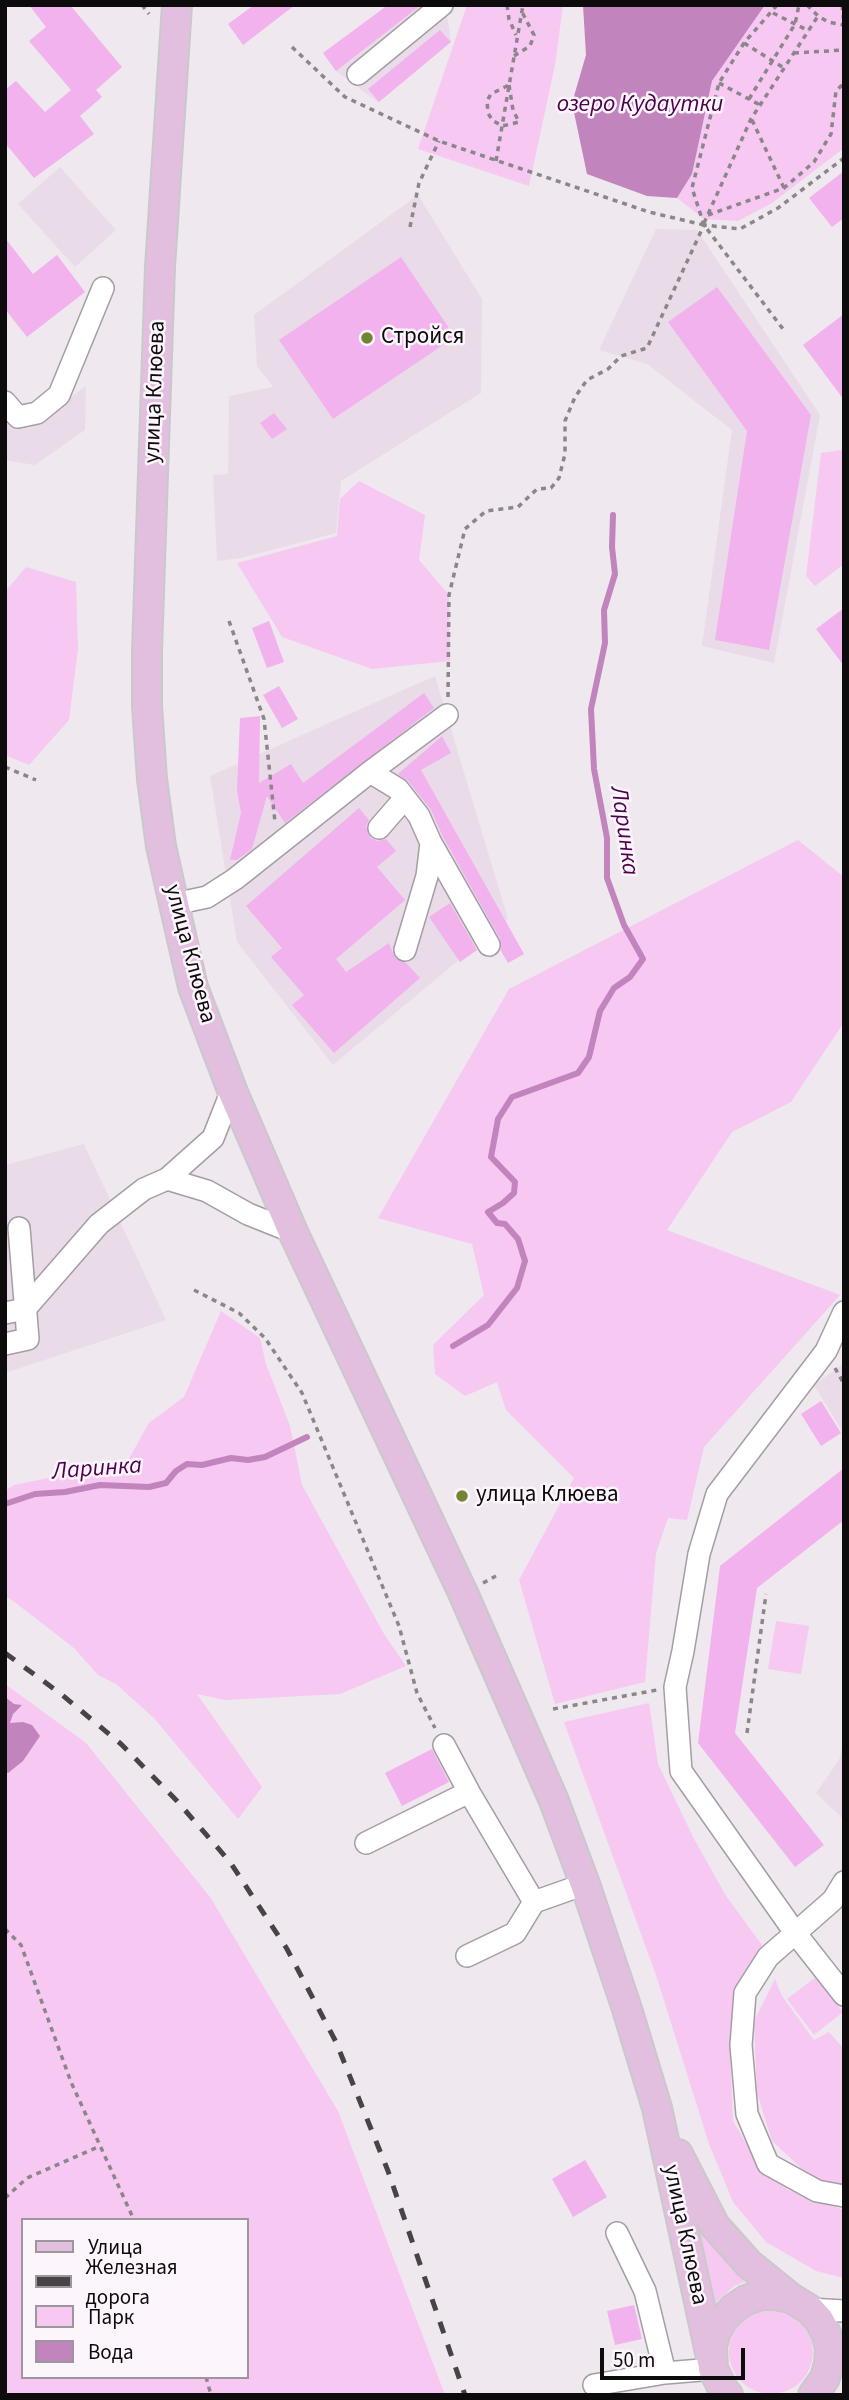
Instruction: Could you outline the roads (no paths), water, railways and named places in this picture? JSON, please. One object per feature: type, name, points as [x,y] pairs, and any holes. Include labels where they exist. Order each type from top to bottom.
[{"type":"main road","name":"улица Клюева","points":[[177,5],[160,267],[146,651],[152,779],[161,846],[174,904],[193,987],[232,1090],[293,1232],[463,1593],[554,1801],[585,1884],[657,2108],[718,2379]]},
{"type":"main road","name":"улица Клюева","points":[[657,2108],[715,2226],[750,2264],[819,2320],[830,2348],[825,2378],[815,2393]]},
{"type":"main road","points":[[718,2379],[712,2346],[723,2319],[733,2308],[761,2295],[776,2295],[800,2303]]},
{"type":"street","points":[[358,74],[442,5]]},
{"type":"street","points":[[5,402],[18,417],[37,413],[59,395],[103,288]]},
{"type":"street","points":[[174,904],[207,897],[235,879],[447,715]]},
{"type":"street","points":[[370,772],[398,789],[419,816],[430,843],[489,945]]},
{"type":"street","points":[[379,828],[405,798]]},
{"type":"street","points":[[405,950],[427,876],[430,843]]},
{"type":"street","points":[[15,1311],[99,1224],[144,1189],[167,1180],[213,1138],[232,1090]]},
{"type":"street","points":[[167,1180],[207,1191],[248,1214],[293,1232]]},
{"type":"street","points":[[5,1344],[28,1339],[15,1311],[19,1228]]},
{"type":"street","points":[[844,1312],[826,1351],[718,1494],[699,1554],[675,1686],[681,1771],[796,1934],[844,1995]]},
{"type":"street","points":[[444,1745],[468,1792],[534,1902]]},
{"type":"street","points":[[366,1843],[468,1792]]},
{"type":"street","points":[[844,1882],[833,1900],[768,1957],[744,1993],[741,2045],[747,2114],[768,2164],[817,2191],[844,2196]]},
{"type":"street","points":[[467,1956],[515,1933],[534,1902],[585,1884]]},
{"type":"street","points":[[617,2233],[645,2291],[665,2373]]},
{"type":"street","points":[[800,2303],[844,2311]]},
{"type":"street","points":[[815,2393],[844,2371]]},
{"type":"street","points":[[594,2385],[665,2373],[718,2379]]},
{"type":"water","name":"озеро Кудаутки","points":[[583,5],[765,5],[712,81],[692,174],[677,198],[647,196],[587,174],[572,103],[586,55]]},
{"type":"water","points":[[5,1697],[14,1704],[22,1705],[13,1714],[10,1723],[23,1722],[32,1725],[40,1736],[23,1761],[8,1773],[5,1772]]},
{"type":"waterway","name":"Ларинка","points":[[453,1346],[488,1325],[517,1288],[525,1261],[518,1239],[505,1224],[497,1223],[488,1212],[514,1193],[515,1182],[491,1157],[498,1119],[512,1097],[578,1073],[589,1057],[600,1011],[614,988],[630,977],[643,959],[624,925],[607,878],[607,838],[594,769],[591,709],[605,643],[604,610],[615,574],[613,515]]},
{"type":"waterway","name":"Ларинка","points":[[5,1504],[35,1494],[65,1492],[100,1485],[149,1487],[166,1483],[176,1471],[187,1464],[202,1465],[231,1458],[248,1460],[265,1457],[307,1437]]},
{"type":"railway","points":[[5,1653],[61,1694],[121,1744],[177,1801],[230,1862],[287,1949],[336,2042],[388,2171],[465,2395]]},
{"type":"place","name":"Стройся","points":[[367,338]]},
{"type":"place","name":"улица Клюева","points":[[462,1496]]}]
